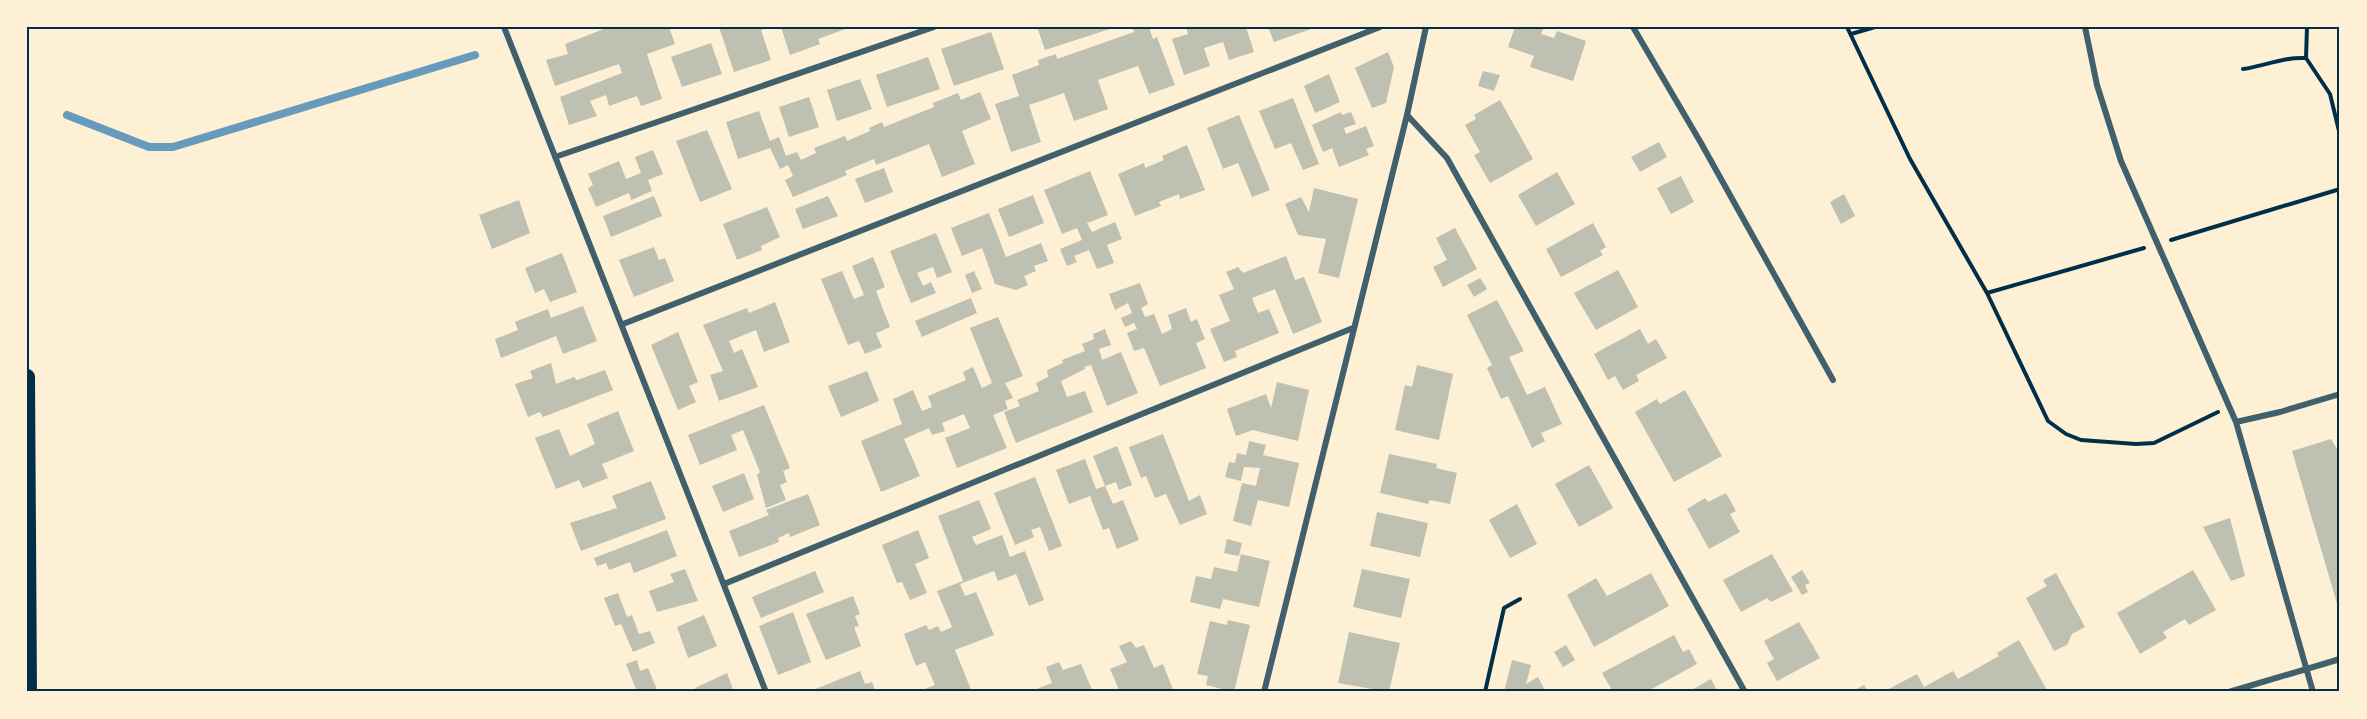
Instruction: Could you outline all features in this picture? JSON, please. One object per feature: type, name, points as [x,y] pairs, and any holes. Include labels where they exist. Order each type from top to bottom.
[{"type":"highway","points":[[27,378],[29,692]]},
{"type":"street","points":[[504,27],[623,324],[766,692]]},
{"type":"street","points":[[555,157],[934,27]]},
{"type":"street","points":[[623,324],[1380,27]]},
{"type":"street","points":[[1264,692],[1407,115],[1426,27]]},
{"type":"street","points":[[1633,27],[1701,143],[1833,380]]},
{"type":"street","points":[[2085,27],[2097,85],[2121,161],[2236,422],[2313,692]]},
{"type":"street","points":[[1407,115],[1447,158],[1746,692]]},
{"type":"street","points":[[724,584],[1353,328]]},
{"type":"street","points":[[2236,422],[2340,394]]},
{"type":"street","points":[[2229,692],[2340,659]]},
{"type":"path","points":[[1847,27],[1910,159],[1987,293],[2048,421],[2066,434],[2081,440],[2136,444],[2154,442],[2229,407]]},
{"type":"path","points":[[1851,34],[1875,27]]},
{"type":"path","points":[[2307,27],[2306,58],[2330,94],[2340,135]]},
{"type":"path","points":[[2243,69],[2263,66],[2274,60],[2306,58]]},
{"type":"path","points":[[1485,692],[1504,608],[1520,599]]},
{"type":"building","points":[[609,27],[669,27],[675,44],[647,54],[662,99],[641,106],[637,96],[609,106],[606,95],[590,101],[597,116],[569,125],[560,97],[622,73],[619,64],[555,86],[546,60],[568,54],[565,44]]},
{"type":"building","points":[[719,27],[769,27],[761,30],[771,60],[734,72]]},
{"type":"building","points":[[781,27],[851,27],[818,39],[820,44],[790,55]]},
{"type":"building","points":[[1037,27],[1116,27],[1045,50]]},
{"type":"building","points":[[1133,27],[1149,27],[1153,39],[1157,37],[1175,85],[1149,94],[1138,66],[1098,80],[1108,109],[1074,121],[1064,93],[1029,105],[1041,142],[1011,152],[995,104],[1019,96],[1012,75],[1039,65],[1038,60],[1056,54],[1057,59],[1134,32]]},
{"type":"building","points":[[1186,27],[1246,27],[1254,52],[1229,60],[1223,42],[1204,48],[1210,66],[1184,75],[1172,39],[1188,34]]},
{"type":"building","points":[[1268,27],[1317,27],[1274,42]]},
{"type":"building","points":[[1515,27],[1544,27],[1541,34],[1554,38],[1557,31],[1586,41],[1573,81],[1530,67],[1534,56],[1508,47]]},
{"type":"building","points":[[991,32],[1004,69],[954,86],[941,49]]},
{"type":"building","points":[[711,43],[722,74],[682,87],[671,57]]},
{"type":"building","points":[[1388,52],[1394,67],[1386,103],[1372,108],[1355,68]]},
{"type":"building","points":[[928,57],[940,89],[887,107],[876,75]]},
{"type":"building","points":[[1483,71],[1500,75],[1494,91],[1478,86]]},
{"type":"building","points":[[1329,74],[1340,102],[1315,113],[1304,86]]},
{"type":"building","points":[[860,79],[872,109],[837,121],[827,90]]},
{"type":"building","points":[[980,92],[991,119],[962,131],[975,164],[942,177],[929,144],[876,165],[874,159],[845,171],[847,175],[793,197],[785,180],[793,176],[788,165],[780,169],[770,148],[738,159],[726,122],[759,111],[770,141],[779,137],[786,156],[797,152],[801,160],[816,153],[814,148],[845,136],[847,141],[870,131],[869,128],[882,122],[884,127],[934,107],[933,103],[958,93],[961,100]]},
{"type":"building","points":[[809,97],[819,127],[789,137],[779,107]]},
{"type":"building","points":[[1293,98],[1319,164],[1303,170],[1291,143],[1275,149],[1259,111]]},
{"type":"building","points":[[1500,100],[1533,159],[1490,183],[1474,155],[1480,152],[1465,125],[1476,119],[1474,115]]},
{"type":"building","points":[[1341,112],[1342,115],[1351,112],[1356,124],[1344,128],[1346,134],[1366,126],[1374,146],[1366,149],[1369,155],[1339,167],[1332,148],[1323,152],[1312,125]]},
{"type":"building","points":[[1239,115],[1270,190],[1252,197],[1238,163],[1223,169],[1207,128]]},
{"type":"building","points":[[707,130],[732,189],[700,202],[676,141]]},
{"type":"building","points":[[1659,142],[1667,157],[1640,172],[1631,157]]},
{"type":"building","points":[[1187,145],[1205,190],[1180,199],[1179,194],[1159,202],[1161,206],[1135,216],[1118,174],[1144,163],[1145,168],[1164,160],[1162,156]]},
{"type":"building","points":[[653,150],[663,174],[648,180],[652,191],[631,200],[629,193],[596,207],[588,188],[593,185],[588,174],[619,161],[626,179],[641,173],[635,157]]},
{"type":"building","points":[[884,168],[893,192],[865,203],[855,179]]},
{"type":"building","points":[[1090,171],[1108,215],[1087,223],[1092,232],[1115,222],[1122,239],[1107,245],[1114,263],[1097,269],[1089,250],[1074,256],[1077,262],[1067,266],[1060,249],[1082,240],[1077,228],[1062,234],[1044,190]]},
{"type":"building","points":[[1557,172],[1575,204],[1536,226],[1518,195]]},
{"type":"building","points":[[1681,176],[1694,202],[1671,214],[1657,188]]},
{"type":"building","points":[[1314,188],[1358,199],[1339,278],[1318,273],[1326,239],[1298,235],[1285,204],[1301,197],[1309,212]]},
{"type":"building","points":[[1844,194],[1855,216],[1841,224],[1830,202]]},
{"type":"building","points":[[1033,195],[1044,223],[1009,237],[998,209]]},
{"type":"building","points":[[654,196],[662,216],[611,237],[603,216]]},
{"type":"building","points":[[828,196],[838,216],[803,229],[795,209]]},
{"type":"building","points":[[519,200],[530,233],[492,249],[479,215]]},
{"type":"building","points":[[767,207],[780,237],[761,246],[762,250],[737,260],[723,224]]},
{"type":"building","points":[[989,213],[1006,257],[1041,243],[1048,261],[1034,266],[1036,271],[1024,276],[1028,285],[1016,290],[995,284],[982,248],[962,256],[951,228]]},
{"type":"building","points":[[1593,223],[1606,247],[1600,251],[1603,255],[1561,277],[1546,249]]},
{"type":"building","points":[[1455,228],[1477,269],[1443,287],[1433,267],[1447,260],[1436,238]]},
{"type":"building","points":[[936,233],[952,272],[937,278],[933,267],[917,273],[923,286],[931,282],[936,293],[911,303],[890,251]]},
{"type":"building","points":[[654,247],[659,260],[665,258],[674,281],[634,297],[619,260]]},
{"type":"building","points":[[562,253],[577,292],[550,302],[544,289],[535,293],[525,268]]},
{"type":"building","points":[[1286,256],[1295,280],[1304,277],[1322,322],[1293,334],[1275,289],[1252,298],[1258,313],[1269,309],[1279,333],[1235,351],[1237,357],[1224,362],[1210,329],[1230,321],[1219,295],[1234,289],[1226,272],[1238,267],[1243,273]]},
{"type":"building","points":[[873,257],[885,287],[876,291],[890,327],[876,333],[882,347],[865,354],[859,341],[848,345],[821,279],[842,271],[854,299],[864,295],[852,266]]},
{"type":"building","points":[[1618,270],[1638,307],[1596,330],[1574,293]]},
{"type":"building","points":[[974,271],[982,289],[972,293],[965,275]]},
{"type":"building","points":[[1480,278],[1487,289],[1474,297],[1467,285]]},
{"type":"building","points":[[1140,283],[1148,304],[1141,308],[1145,317],[1154,314],[1162,334],[1172,329],[1168,315],[1186,308],[1191,322],[1197,319],[1205,339],[1196,343],[1206,368],[1160,386],[1144,348],[1134,351],[1127,333],[1137,329],[1134,323],[1125,327],[1121,318],[1132,313],[1128,303],[1115,310],[1109,294]]},
{"type":"building","points":[[971,298],[977,313],[922,337],[915,321]]},
{"type":"building","points":[[1497,300],[1524,351],[1509,357],[1527,395],[1545,387],[1562,424],[1541,433],[1545,441],[1532,448],[1508,396],[1501,399],[1487,368],[1492,365],[1467,315]]},
{"type":"building","points":[[775,302],[790,342],[764,352],[756,330],[729,341],[734,353],[742,349],[758,387],[719,401],[710,375],[723,371],[703,325],[747,308],[749,313]]},
{"type":"building","points":[[583,306],[597,341],[563,354],[556,336],[501,358],[495,339],[518,330],[515,322],[548,309],[551,318]]},
{"type":"building","points":[[998,317],[1023,376],[1005,383],[1013,398],[1005,401],[1008,409],[993,415],[1007,448],[957,468],[945,438],[970,428],[964,414],[942,423],[945,431],[932,435],[929,428],[904,439],[920,476],[881,492],[861,441],[902,424],[893,399],[913,390],[922,411],[932,407],[928,396],[966,380],[963,372],[973,367],[982,388],[992,383],[970,328]]},
{"type":"building","points":[[1105,329],[1111,345],[1099,349],[1102,360],[1121,352],[1138,393],[1107,406],[1091,365],[1084,367],[1085,369],[1061,381],[1067,397],[1085,391],[1093,412],[1016,443],[1004,412],[1020,406],[1017,400],[1039,391],[1036,383],[1048,377],[1047,370],[1063,363],[1062,360],[1085,351],[1082,344],[1094,339],[1093,334]]},
{"type":"building","points":[[1640,329],[1648,344],[1656,339],[1667,358],[1636,375],[1639,381],[1623,390],[1615,376],[1608,380],[1594,354]]},
{"type":"building","points":[[678,332],[698,382],[689,386],[696,402],[678,410],[651,345]]},
{"type":"building","points":[[551,363],[556,384],[574,377],[577,380],[605,370],[613,390],[543,417],[540,412],[528,417],[515,384],[533,378],[530,371]]},
{"type":"building","points":[[1417,365],[1453,374],[1439,440],[1395,430],[1405,385],[1412,387]]},
{"type":"building","points":[[867,371],[879,401],[841,417],[828,386]]},
{"type":"building","points":[[1277,382],[1309,390],[1298,441],[1253,430],[1236,436],[1227,409],[1266,394],[1271,408]]},
{"type":"building","points":[[1685,390],[1722,456],[1674,482],[1635,412],[1657,399],[1660,404]]},
{"type":"building","points":[[764,405],[790,468],[783,471],[787,482],[780,485],[786,500],[766,508],[757,475],[760,472],[743,430],[731,435],[737,450],[700,465],[688,435]]},
{"type":"building","points":[[618,411],[634,451],[602,464],[608,478],[583,488],[579,480],[556,489],[535,438],[559,429],[570,456],[595,444],[587,424]]},
{"type":"building","points":[[1163,434],[1189,501],[1200,495],[1207,514],[1180,525],[1166,494],[1155,498],[1146,476],[1141,478],[1129,447]]},
{"type":"building","points":[[2331,439],[2340,454],[2339,610],[2292,451]]},
{"type":"building","points":[[1249,441],[1266,445],[1263,455],[1299,463],[1289,507],[1258,500],[1251,526],[1233,521],[1242,483],[1256,486],[1260,468],[1244,467],[1241,481],[1225,477],[1229,462],[1235,463],[1237,453],[1246,455]]},
{"type":"building","points":[[1117,446],[1132,485],[1119,490],[1116,482],[1105,486],[1093,456]]},
{"type":"building","points":[[1389,454],[1437,464],[1436,468],[1457,473],[1450,504],[1430,500],[1428,504],[1380,493]]},
{"type":"building","points":[[1085,459],[1096,489],[1105,486],[1113,504],[1123,500],[1139,540],[1117,549],[1109,528],[1103,530],[1090,496],[1069,504],[1056,470]]},
{"type":"building","points":[[1589,465],[1613,508],[1579,527],[1555,484]]},
{"type":"building","points":[[744,473],[754,499],[723,512],[712,486]]},
{"type":"building","points":[[1035,477],[1062,546],[1049,551],[1040,527],[1031,530],[1034,537],[1015,545],[994,493]]},
{"type":"building","points":[[651,481],[666,519],[581,551],[570,523],[617,508],[612,496]]},
{"type":"building","points":[[1726,493],[1736,511],[1730,514],[1740,532],[1709,549],[1687,509],[1705,498],[1708,502]]},
{"type":"building","points":[[808,494],[820,525],[790,537],[789,533],[778,538],[779,542],[739,557],[729,531],[769,515],[766,510]]},
{"type":"building","points":[[979,500],[991,529],[972,537],[976,545],[1002,535],[1010,557],[1025,551],[1044,600],[1029,606],[1016,574],[998,581],[994,571],[960,584],[965,596],[976,592],[994,635],[955,650],[972,692],[917,692],[935,685],[925,662],[916,666],[904,634],[926,625],[929,630],[938,626],[941,632],[952,627],[937,591],[963,581],[938,516]]},
{"type":"building","points":[[1517,504],[1537,544],[1510,558],[1489,520]]},
{"type":"building","points":[[1377,512],[1428,523],[1420,557],[1370,546]]},
{"type":"building","points":[[2230,518],[2245,576],[2231,581],[2203,527]]},
{"type":"building","points":[[667,530],[677,556],[634,573],[630,562],[609,570],[606,563],[597,566],[594,558]]},
{"type":"building","points":[[918,530],[929,558],[915,564],[927,593],[910,600],[902,582],[897,583],[882,545]]},
{"type":"building","points":[[1227,539],[1242,543],[1239,556],[1224,553]]},
{"type":"building","points":[[1241,554],[1270,561],[1259,607],[1223,599],[1220,609],[1190,602],[1196,576],[1211,579],[1214,567],[1237,572]]},
{"type":"building","points":[[1772,554],[1793,591],[1771,602],[1767,598],[1741,612],[1723,580]]},
{"type":"building","points":[[685,569],[698,601],[657,612],[649,591],[674,582],[670,574]]},
{"type":"building","points":[[1362,569],[1410,579],[1401,618],[1353,607]]},
{"type":"building","points":[[1802,570],[1810,583],[1805,585],[1808,592],[1802,595],[1791,577]]},
{"type":"building","points":[[2193,570],[2216,610],[2189,625],[2185,619],[2163,632],[2167,638],[2140,654],[2117,613]]},
{"type":"building","points":[[815,571],[824,592],[761,618],[752,597]]},
{"type":"building","points":[[1651,573],[1669,606],[1594,647],[1567,595],[1596,578],[1607,596]]},
{"type":"building","points":[[2056,573],[2085,627],[2072,634],[2067,645],[2054,651],[2026,598],[2047,586],[2043,580]]},
{"type":"building","points":[[618,593],[627,617],[632,615],[639,634],[650,631],[655,643],[633,652],[621,624],[615,626],[604,598]]},
{"type":"building","points":[[853,596],[860,614],[855,616],[859,626],[854,627],[861,646],[826,660],[806,614]]},
{"type":"building","points":[[793,612],[811,662],[778,675],[759,626]]},
{"type":"building","points":[[704,615],[717,646],[688,658],[677,627]]},
{"type":"building","points":[[1228,620],[1250,625],[1234,692],[1206,685],[1208,676],[1197,674],[1210,621],[1227,625]]},
{"type":"building","points":[[1799,622],[1820,658],[1777,681],[1767,663],[1774,659],[1764,641]]},
{"type":"building","points":[[1349,632],[1400,643],[1389,692],[1338,683]]},
{"type":"building","points":[[1674,635],[1683,652],[1689,649],[1697,664],[1646,692],[1613,692],[1602,673]]},
{"type":"building","points":[[2019,640],[2048,692],[1883,692],[1917,674],[1924,687],[1953,671],[1958,679],[1999,656],[1997,653]]},
{"type":"building","points":[[1131,641],[1136,648],[1144,645],[1154,668],[1163,664],[1174,692],[1120,692],[1110,669],[1127,662],[1119,646]]},
{"type":"building","points":[[1566,645],[1575,660],[1563,667],[1554,652]]},
{"type":"building","points":[[637,660],[640,671],[648,668],[658,692],[637,692],[626,664]]},
{"type":"building","points":[[1512,660],[1531,665],[1526,684],[1538,677],[1546,692],[1504,692]]},
{"type":"building","points":[[1059,662],[1063,670],[1081,664],[1093,692],[1029,692],[1052,683],[1046,667]]},
{"type":"building","points":[[860,671],[865,684],[872,682],[876,692],[808,692]]},
{"type":"building","points":[[727,673],[734,692],[696,692],[695,688]]},
{"type":"building","points":[[1711,679],[1718,692],[1688,692]]},
{"type":"building","points":[[1864,685],[1868,692],[1851,692]]},
{"type":"waterway","points":[[67,115],[149,147],[173,147],[475,55]]}]
